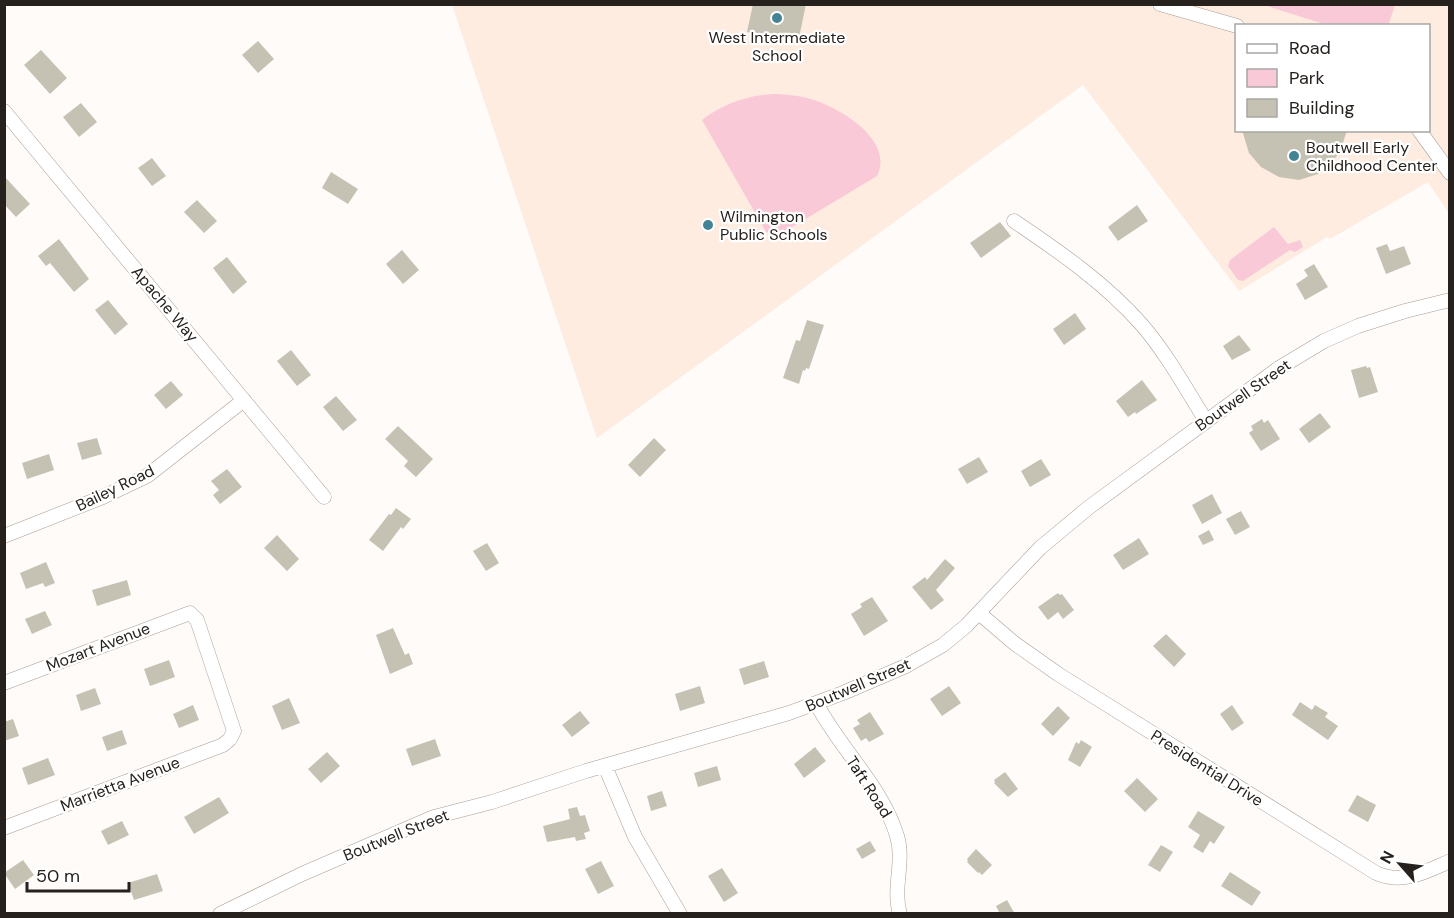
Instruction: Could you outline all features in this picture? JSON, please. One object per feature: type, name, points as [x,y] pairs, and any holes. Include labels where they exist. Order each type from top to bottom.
[{"type":"street","points":[[1160,4],[1235,25]]},
{"type":"street","name":"Apache Way","points":[[4,111],[324,497]]},
{"type":"street","points":[[1420,132],[1449,173]]},
{"type":"street","points":[[1014,221],[1065,255],[1111,294],[1143,326],[1206,421]]},
{"type":"street","name":"Boutwell Street","points":[[220,914],[302,874],[434,817],[492,802],[605,766],[789,713],[906,666],[956,636],[1024,564],[1060,530],[1279,368],[1323,341],[1378,319],[1449,300]]},
{"type":"street","name":"Bailey Road","points":[[4,536],[93,501],[147,476],[244,400]]},
{"type":"street","name":"Presidential Drive","points":[[979,613],[1020,648],[1058,674],[1376,873],[1391,878],[1404,878],[1449,861]]},
{"type":"street","name":"Mozart Avenue","points":[[4,683],[185,614],[192,614],[197,620],[234,725],[232,736]]},
{"type":"street","name":"Taft Road","points":[[816,703],[838,741],[882,801],[891,819],[898,840],[900,857],[896,895],[900,914]]},
{"type":"street","name":"Marrietta Avenue","points":[[4,828],[223,745],[232,736]]},
{"type":"street","points":[[605,766],[635,837],[680,914]]},
{"type":"shaded area","name":"Wilmington Public Schools","points":[[452,5],[1449,5],[1449,214],[1428,182],[1330,239],[1327,237],[1239,291],[1083,85],[597,438]]},
{"type":"green space","points":[[1264,5],[1395,5],[1389,24],[1324,24]]},
{"type":"green space","points":[[772,94],[806,98],[841,112],[853,120],[873,140],[879,151],[880,163],[877,176],[779,235],[766,232],[702,120],[718,109],[735,102]]},
{"type":"green space","points":[[1274,227],[1288,244],[1300,240],[1303,247],[1295,252],[1290,250],[1243,281],[1238,280],[1228,266],[1230,260]]},
{"type":"building","name":"West Intermediate School","points":[[753,4],[806,4],[798,43],[747,32]]},
{"type":"building","points":[[258,41],[274,59],[258,73],[242,55]]},
{"type":"building","points":[[41,50],[67,78],[50,94],[24,65]]},
{"type":"building","points":[[81,103],[97,122],[79,137],[63,117]]},
{"type":"building","name":"Boutwell Early Childhood Center","points":[[1243,132],[1346,132],[1340,152],[1327,168],[1318,174],[1299,180],[1279,177],[1261,167],[1249,153]]},
{"type":"building","points":[[152,158],[166,176],[152,186],[138,168]]},
{"type":"building","points":[[331,172],[358,189],[348,204],[322,188]]},
{"type":"building","points":[[4,176],[30,204],[16,217],[4,204]]},
{"type":"building","points":[[197,200],[217,221],[204,233],[184,212]]},
{"type":"building","points":[[1137,205],[1148,221],[1118,241],[1108,227]]},
{"type":"building","points":[[1000,222],[1011,236],[981,258],[970,243]]},
{"type":"building","points":[[59,239],[89,279],[74,292],[50,263],[46,266],[38,256]]},
{"type":"building","points":[[1387,244],[1390,251],[1404,246],[1411,264],[1386,274],[1376,248]]},
{"type":"building","points":[[402,250],[419,270],[403,284],[386,264]]},
{"type":"building","points":[[227,257],[247,282],[233,294],[213,268]]},
{"type":"building","points":[[1314,264],[1328,287],[1305,300],[1296,284],[1308,276],[1304,270]]},
{"type":"building","points":[[108,300],[128,324],[115,335],[95,310]]},
{"type":"building","points":[[1075,313],[1086,329],[1064,345],[1053,329]]},
{"type":"building","points":[[807,320],[824,325],[809,369],[803,370],[799,384],[783,378],[796,340],[800,341]]},
{"type":"building","points":[[1239,335],[1251,350],[1232,360],[1223,346]]},
{"type":"building","points":[[291,350],[311,375],[297,386],[277,361]]},
{"type":"building","points":[[1370,367],[1378,392],[1359,398],[1351,370]]},
{"type":"building","points":[[1142,380],[1157,400],[1128,417],[1116,401]]},
{"type":"building","points":[[171,381],[183,395],[166,409],[154,395]]},
{"type":"building","points":[[336,396],[357,420],[343,431],[323,407]]},
{"type":"building","points":[[1320,413],[1331,427],[1309,443],[1299,429]]},
{"type":"building","points":[[1262,419],[1264,423],[1268,420],[1280,439],[1261,451],[1249,433],[1253,430],[1251,426]]},
{"type":"building","points":[[398,426],[433,459],[416,477],[404,466],[408,461],[385,439]]},
{"type":"building","points":[[97,438],[102,454],[82,460],[77,443]]},
{"type":"building","points":[[654,438],[666,450],[640,477],[628,465]]},
{"type":"building","points":[[49,454],[54,470],[27,479],[22,463]]},
{"type":"building","points":[[979,457],[988,472],[967,484],[958,469]]},
{"type":"building","points":[[1041,459],[1051,475],[1030,487],[1021,471]]},
{"type":"building","points":[[227,469],[242,487],[220,504],[213,495],[219,490],[211,481]]},
{"type":"building","points":[[1212,494],[1222,513],[1202,524],[1192,505]]},
{"type":"building","points":[[396,508],[411,519],[403,529],[401,527],[383,551],[369,540]]},
{"type":"building","points":[[1241,511],[1250,527],[1235,535],[1226,519]]},
{"type":"building","points":[[1209,530],[1214,540],[1203,545],[1198,536]]},
{"type":"building","points":[[277,535],[299,559],[287,571],[264,548]]},
{"type":"building","points":[[1139,538],[1149,554],[1123,570],[1113,555]]},
{"type":"building","points":[[487,543],[499,563],[486,571],[473,551]]},
{"type":"building","points":[[945,559],[955,568],[936,590],[944,600],[931,610],[912,587],[925,577],[927,580]]},
{"type":"building","points":[[46,562],[55,583],[45,587],[43,583],[26,589],[20,573]]},
{"type":"building","points":[[127,580],[131,595],[97,606],[92,590]]},
{"type":"building","points":[[1058,593],[1062,594],[1074,610],[1063,619],[1058,612],[1048,620],[1038,607]]},
{"type":"building","points":[[872,597],[888,621],[864,636],[851,614],[862,607],[860,604]]},
{"type":"building","points":[[45,611],[52,625],[32,634],[25,619]]},
{"type":"building","points":[[393,628],[405,655],[409,653],[413,664],[390,674],[376,635]]},
{"type":"building","points":[[1166,634],[1186,654],[1174,667],[1153,646]]},
{"type":"building","points":[[169,660],[175,677],[150,686],[144,669]]},
{"type":"building","points":[[764,661],[769,677],[744,685],[739,669]]},
{"type":"building","points":[[700,686],[705,703],[680,711],[675,694]]},
{"type":"building","points":[[949,686],[961,703],[942,716],[930,699]]},
{"type":"building","points":[[95,688],[101,704],[81,711],[76,695]]},
{"type":"building","points":[[289,698],[300,723],[282,730],[272,706]]},
{"type":"building","points":[[1300,702],[1312,710],[1315,705],[1328,713],[1325,717],[1338,726],[1328,740],[1292,715]]},
{"type":"building","points":[[193,705],[199,720],[179,728],[173,714]]},
{"type":"building","points":[[1232,705],[1244,723],[1232,731],[1220,714]]},
{"type":"building","points":[[1058,706],[1070,718],[1053,736],[1041,724]]},
{"type":"building","points":[[580,711],[590,723],[572,737],[562,725]]},
{"type":"building","points":[[870,712],[884,734],[869,742],[866,738],[861,741],[853,728],[860,724],[857,720]]},
{"type":"building","points":[[13,719],[19,736],[4,741],[4,722]]},
{"type":"building","points":[[122,730],[127,744],[107,751],[102,737]]},
{"type":"building","points":[[435,739],[441,756],[412,766],[406,749]]},
{"type":"building","points":[[1081,740],[1092,747],[1080,767],[1068,760],[1076,742],[1079,744]]},
{"type":"building","points":[[815,747],[826,761],[804,778],[794,764]]},
{"type":"building","points":[[327,752],[340,766],[321,783],[308,769]]},
{"type":"building","points":[[48,758],[55,775],[28,785],[22,768]]},
{"type":"building","points":[[717,766],[721,780],[698,787],[694,773]]},
{"type":"building","points":[[1005,772],[1018,789],[1008,797],[994,783],[994,780]]},
{"type":"building","points":[[1137,778],[1158,799],[1145,812],[1124,791]]},
{"type":"building","points":[[662,791],[667,806],[651,811],[647,796]]},
{"type":"building","points":[[1357,795],[1376,805],[1368,822],[1348,811]]},
{"type":"building","points":[[219,797],[229,813],[194,834],[184,817]]},
{"type":"building","points":[[577,807],[580,816],[585,815],[590,831],[584,833],[586,839],[576,841],[575,837],[547,842],[543,826],[570,819],[568,809]]},
{"type":"building","points":[[1198,811],[1225,827],[1214,844],[1210,841],[1203,853],[1193,847],[1200,835],[1188,827]]},
{"type":"building","points":[[122,821],[129,835],[108,845],[101,831]]},
{"type":"building","points":[[870,841],[876,851],[862,859],[856,849]]},
{"type":"building","points":[[1161,845],[1173,852],[1160,872],[1148,865]]},
{"type":"building","points":[[976,849],[992,865],[982,875],[967,862]]},
{"type":"building","points":[[23,860],[34,875],[15,889],[4,873]]},
{"type":"building","points":[[601,861],[614,886],[598,894],[585,869]]},
{"type":"building","points":[[722,868],[738,893],[724,902],[708,876]]},
{"type":"building","points":[[1230,872],[1261,892],[1252,906],[1221,886]]},
{"type":"building","points":[[157,874],[163,891],[134,900],[128,883]]},
{"type":"building","points":[[1007,900],[1015,914],[1000,914],[996,906]]},
{"type":"place","name":"West Intermediate School","points":[[777,18]]},
{"type":"place","name":"Boutwell Early Childhood Center","points":[[1294,156]]},
{"type":"place","name":"Wilmington Public Schools","points":[[708,225]]}]
